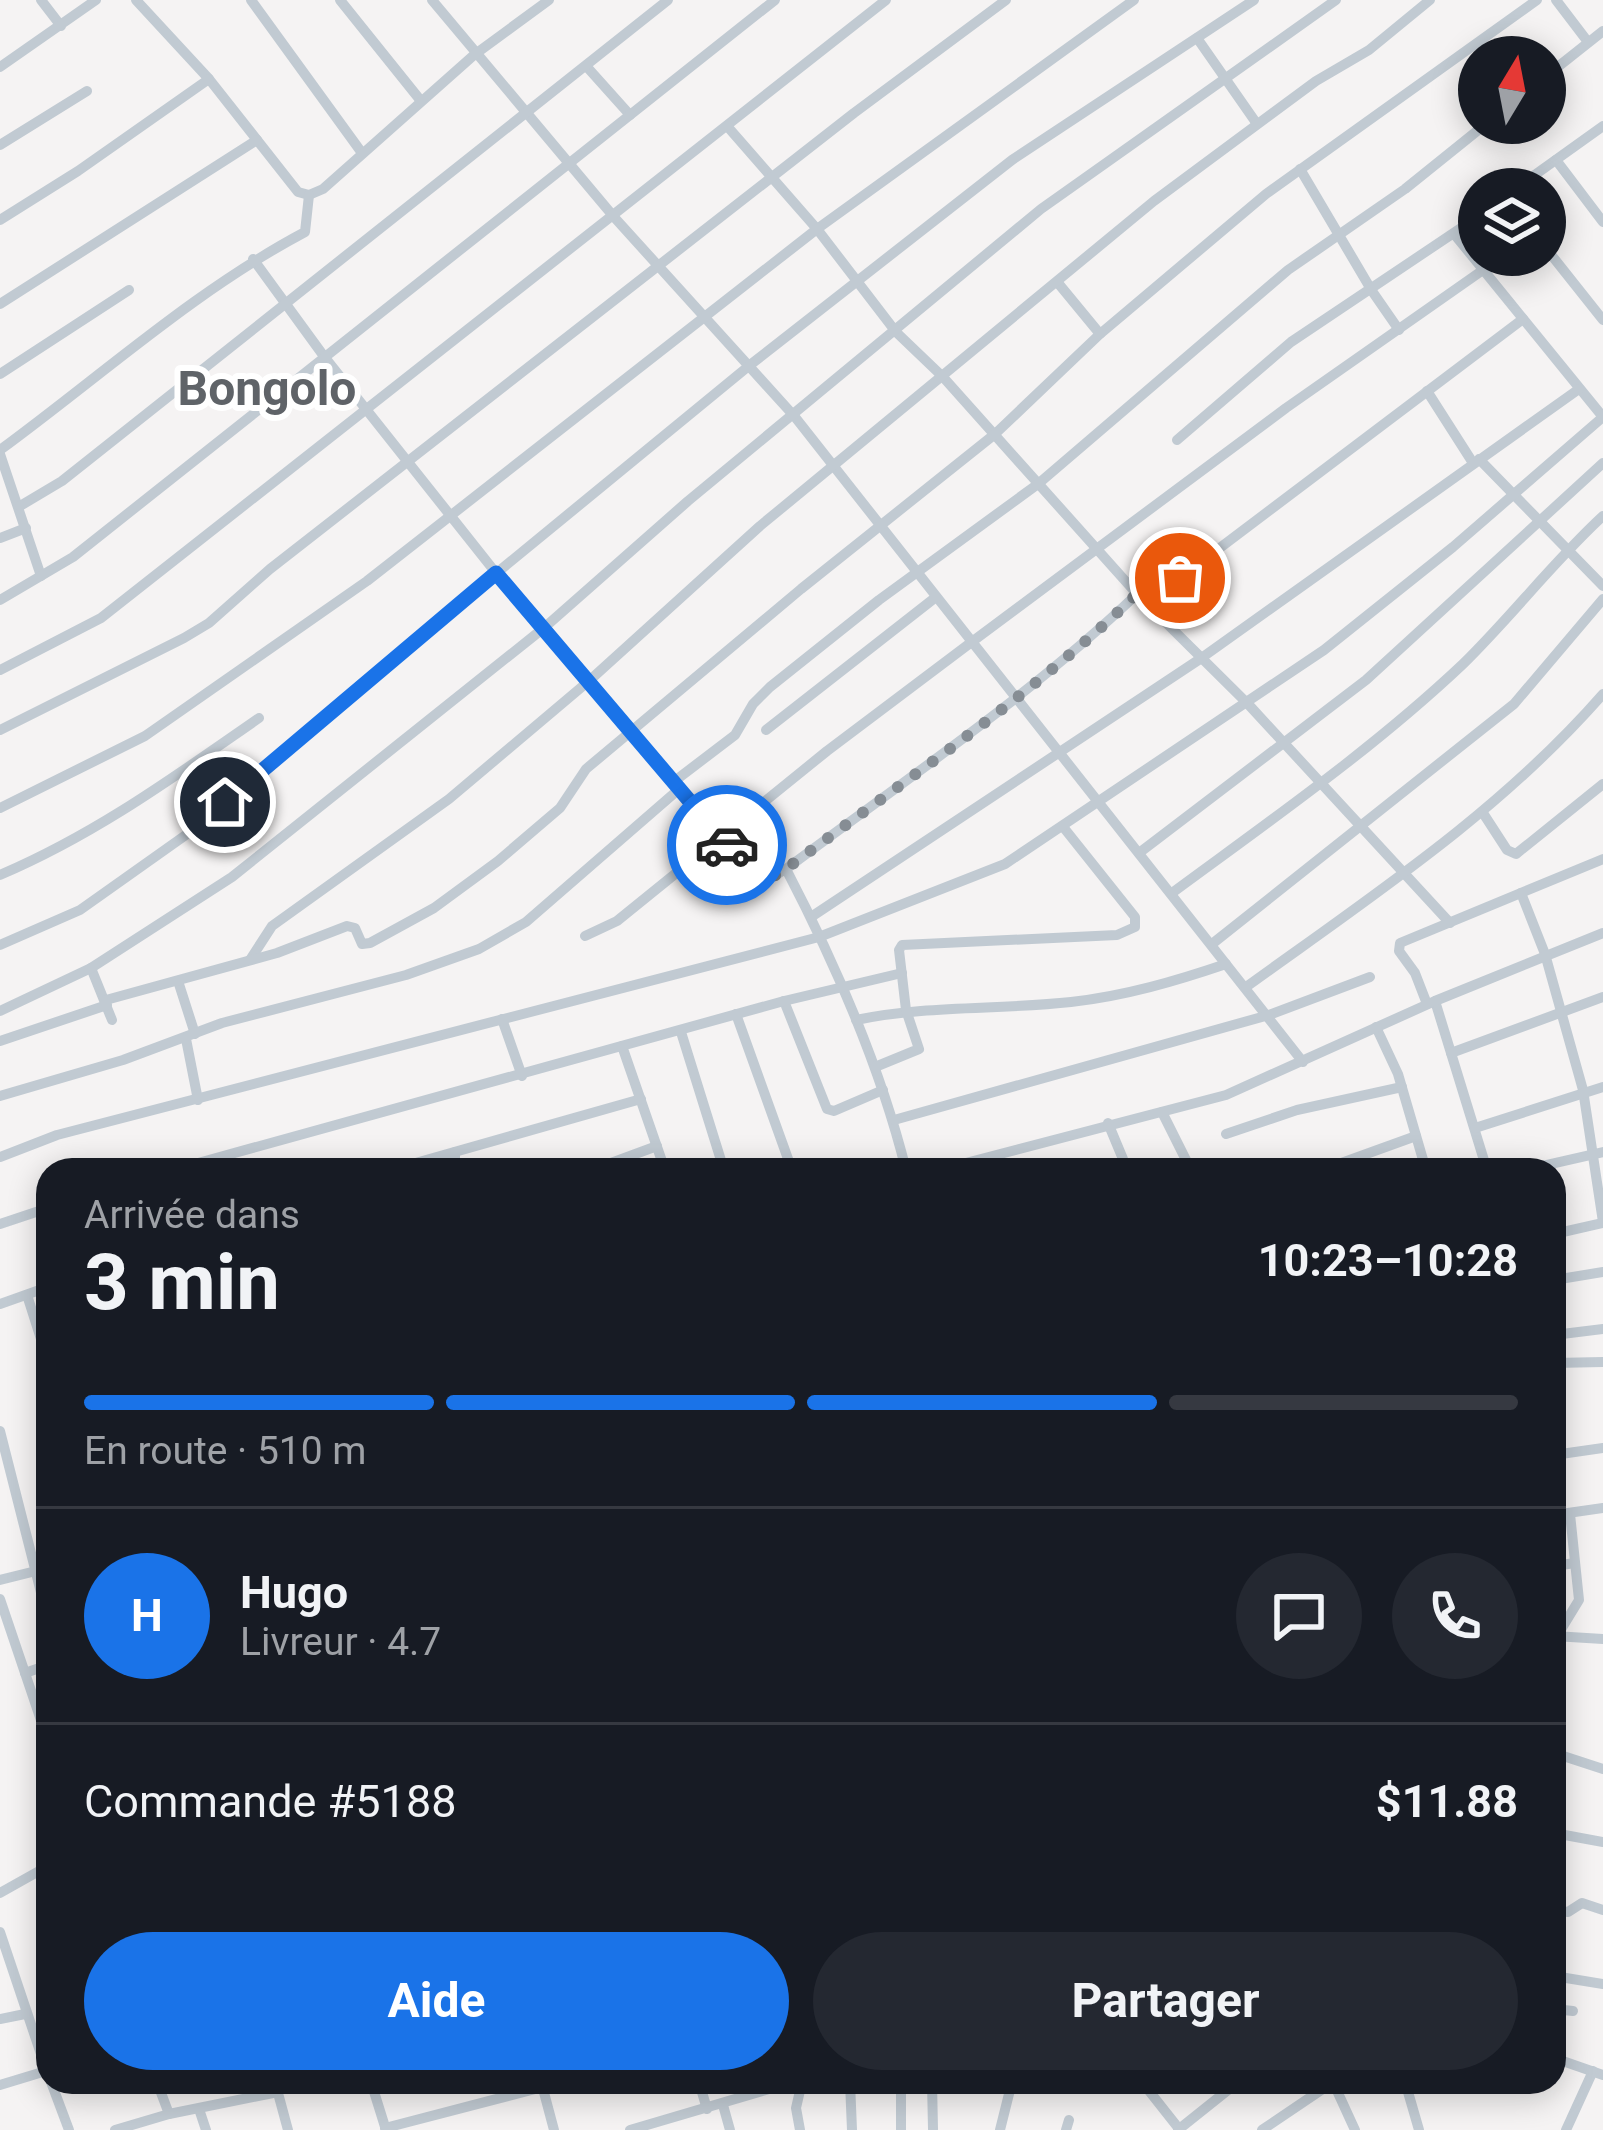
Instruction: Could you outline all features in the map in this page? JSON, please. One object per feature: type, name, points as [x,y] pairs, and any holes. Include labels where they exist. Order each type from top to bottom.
[{"type":"street","points":[[41,0],[61,26]]},
{"type":"street","points":[[0,67],[97,0]]},
{"type":"street","points":[[136,0],[209,79],[298,192],[310,195],[323,189],[475,55],[548,0]]},
{"type":"street","points":[[250,0],[362,152]]},
{"type":"street","points":[[340,0],[421,101]]},
{"type":"street","points":[[432,0],[614,217],[795,417],[1303,1062]]},
{"type":"street","points":[[20,506],[62,481],[668,0]]},
{"type":"street","points":[[0,600],[73,557],[775,0]]},
{"type":"street","points":[[0,670],[101,619],[886,0]]},
{"type":"street","points":[[0,730],[209,622],[271,569],[1006,0]]},
{"type":"street","points":[[0,808],[166,723],[451,517],[818,230],[1134,0]]},
{"type":"street","points":[[0,945],[80,910],[190,832],[750,365],[1012,160],[1254,0]]},
{"type":"street","points":[[0,1011],[91,968],[232,877],[545,627],[688,501],[1041,209],[1336,0]]},
{"type":"street","points":[[250,960],[272,926],[449,799],[760,526],[1154,201],[1316,81],[1369,50],[1430,0]]},
{"type":"street","points":[[0,1041],[347,926],[353,926],[360,942],[366,944],[455,894],[560,808],[586,769],[995,434],[1100,334],[1300,169],[1537,0]]},
{"type":"street","points":[[1556,0],[1588,42]]},
{"type":"street","points":[[1566,60],[1603,31]]},
{"type":"street","points":[[1197,38],[1257,124]]},
{"type":"street","points":[[587,67],[630,115]]},
{"type":"street","points":[[0,220],[209,79]]},
{"type":"street","points":[[0,146],[87,91]]},
{"type":"street","points":[[728,126],[818,230],[896,332],[944,377],[1137,594],[1248,704],[1450,923]]},
{"type":"street","points":[[1545,168],[1603,126]]},
{"type":"street","points":[[0,304],[257,140]]},
{"type":"street","points":[[0,1096],[298,1001],[406,975],[478,949],[526,922],[735,734],[759,696],[1038,484],[1288,270],[1346,236],[1461,144]]},
{"type":"street","points":[[1556,160],[1603,222]]},
{"type":"street","points":[[1300,169],[1346,236],[1372,291],[1399,330]]},
{"type":"street","points":[[41,576],[0,452],[253,259],[304,232],[310,195]]},
{"type":"street","points":[[1177,440],[1270,358],[1458,233]]},
{"type":"street","points":[[1455,235],[1458,239]]},
{"type":"street","points":[[253,259],[496,573],[759,880],[786,869],[1014,698],[1090,639],[1137,594]]},
{"type":"street","points":[[1566,273],[1603,320]]},
{"type":"street","points":[[586,935],[617,921],[827,751],[973,641],[1301,397],[1475,276]]},
{"type":"street","points":[[0,1157],[57,1135],[819,937],[1005,864],[1248,704],[1424,571],[1603,417],[1488,276]]},
{"type":"street","points":[[1058,283],[1100,334]]},
{"type":"street","points":[[0,374],[129,290]]},
{"type":"street","points":[[1158,616],[1180,578],[1523,319]]},
{"type":"street","points":[[811,916],[1200,659],[1579,389]]},
{"type":"street","points":[[1427,391],[1476,461],[1603,586]]},
{"type":"street","points":[[1139,853],[1366,680],[1603,463]]},
{"type":"street","points":[[1172,893],[1321,784],[1464,662],[1603,516]]},
{"type":"street","points":[[0,538],[26,528]]},
{"type":"street","points":[[766,730],[936,597]]},
{"type":"street","points":[[1212,944],[1514,704],[1603,599]]},
{"type":"street","points":[[1246,987],[1483,813],[1556,747],[1603,694]]},
{"type":"street","points":[[0,874],[67,846],[123,813],[259,718]]},
{"type":"street","points":[[1483,813],[1507,850],[1516,854],[1603,784]]},
{"type":"street","points":[[875,1067],[918,1052],[906,1010],[902,945],[1117,934],[1137,924],[1064,828]]},
{"type":"street","points":[[1484,1158],[1431,1002],[1399,946],[1603,859]]},
{"type":"street","points":[[786,869],[856,1020],[894,1120],[903,1158]]},
{"type":"street","points":[[1521,893],[1545,954],[1599,1153],[1603,1222],[1566,1231]]},
{"type":"street","points":[[982,1158],[1226,1095],[1431,1002],[1603,932]]},
{"type":"street","points":[[856,1020],[906,1010],[1120,995],[1226,964]]},
{"type":"street","points":[[91,968],[112,1020]]},
{"type":"street","points":[[234,1158],[784,1001],[902,973]]},
{"type":"street","points":[[894,1120],[1270,1015],[1370,977]]},
{"type":"street","points":[[178,981],[198,1100]]},
{"type":"street","points":[[1451,1053],[1603,997]]},
{"type":"street","points":[[784,1001],[827,1108],[835,1111],[883,1090]]},
{"type":"street","points":[[736,1015],[788,1158]]},
{"type":"street","points":[[502,1019],[521,1076]]},
{"type":"street","points":[[1376,1028],[1402,1087],[1422,1158]]},
{"type":"street","points":[[681,1032],[720,1158]]},
{"type":"street","points":[[622,1046],[662,1158]]},
{"type":"street","points":[[1226,1134],[1298,1110],[1402,1087]]},
{"type":"street","points":[[1475,1128],[1603,1087]]},
{"type":"street","points":[[434,1158],[641,1099]]},
{"type":"street","points":[[1162,1112],[1185,1158]]},
{"type":"street","points":[[1108,1123],[1123,1158]]},
{"type":"street","points":[[1355,1158],[1416,1136]]},
{"type":"street","points":[[625,1158],[658,1146]]},
{"type":"street","points":[[455,1152],[455,1158]]},
{"type":"street","points":[[1566,1161],[1599,1153]]},
{"type":"street","points":[[0,1224],[36,1212]]},
{"type":"street","points":[[1566,1278],[1603,1272]]},
{"type":"street","points":[[0,1304],[36,1292]]},
{"type":"street","points":[[27,1295],[36,1318]]},
{"type":"street","points":[[1566,1333],[1603,1328]]},
{"type":"street","points":[[1566,1363],[1603,1362]]},
{"type":"street","points":[[0,1431],[36,1578]]},
{"type":"street","points":[[1566,1453],[1603,1448]]},
{"type":"street","points":[[1566,1514],[1603,1508]]},
{"type":"street","points":[[1566,1620],[1579,1600],[1570,1514]]},
{"type":"street","points":[[1566,1564],[1575,1563]]},
{"type":"street","points":[[0,1580],[34,1571]]},
{"type":"street","points":[[0,1599],[36,1706]]},
{"type":"street","points":[[1566,1637],[1603,1639]]},
{"type":"street","points":[[25,1673],[36,1669]]},
{"type":"street","points":[[1566,1757],[1603,1768]]},
{"type":"street","points":[[1566,1835],[1603,1842]]},
{"type":"street","points":[[0,1893],[36,1873]]},
{"type":"street","points":[[1566,1912],[1582,1903],[1603,1910]]},
{"type":"street","points":[[0,1932],[36,2044]]},
{"type":"street","points":[[1566,1978],[1603,1984]]},
{"type":"street","points":[[1566,2010],[1573,2011]]},
{"type":"street","points":[[0,2019],[25,2014]]},
{"type":"street","points":[[1566,2062],[1598,2073],[1566,2130]]},
{"type":"street","points":[[0,2085],[36,2078]]},
{"type":"street","points":[[55,2094],[69,2130]]},
{"type":"street","points":[[162,2094],[169,2114]]},
{"type":"street","points":[[115,2130],[252,2094]]},
{"type":"street","points":[[279,2094],[288,2130]]},
{"type":"street","points":[[375,2094],[386,2129],[507,2094]]},
{"type":"street","points":[[544,2094],[554,2130]]},
{"type":"street","points":[[703,2094],[707,2109]]},
{"type":"street","points":[[630,2130],[659,2126],[757,2094]]},
{"type":"street","points":[[797,2094],[800,2130]]},
{"type":"street","points":[[850,2094],[851,2130]]},
{"type":"street","points":[[901,2094],[901,2130]]},
{"type":"street","points":[[932,2094],[933,2129]]},
{"type":"street","points":[[1000,2130],[1009,2094]]},
{"type":"street","points":[[1152,2094],[1180,2130],[1224,2094]]},
{"type":"street","points":[[1262,2130],[1315,2094]]},
{"type":"street","points":[[1338,2094],[1355,2130]]},
{"type":"street","points":[[1409,2094],[1419,2130]]},
{"type":"street","points":[[723,2104],[730,2130]]},
{"type":"street","points":[[199,2109],[206,2130]]},
{"type":"way so far","points":[[727,845],[759,880],[786,869],[1090,639],[1137,594],[1158,616],[1180,578]]},
{"type":"district","name":"Bongolo","points":[[267,388]]},
{"type":"route","points":[[225,802],[496,573],[727,845]]}]
